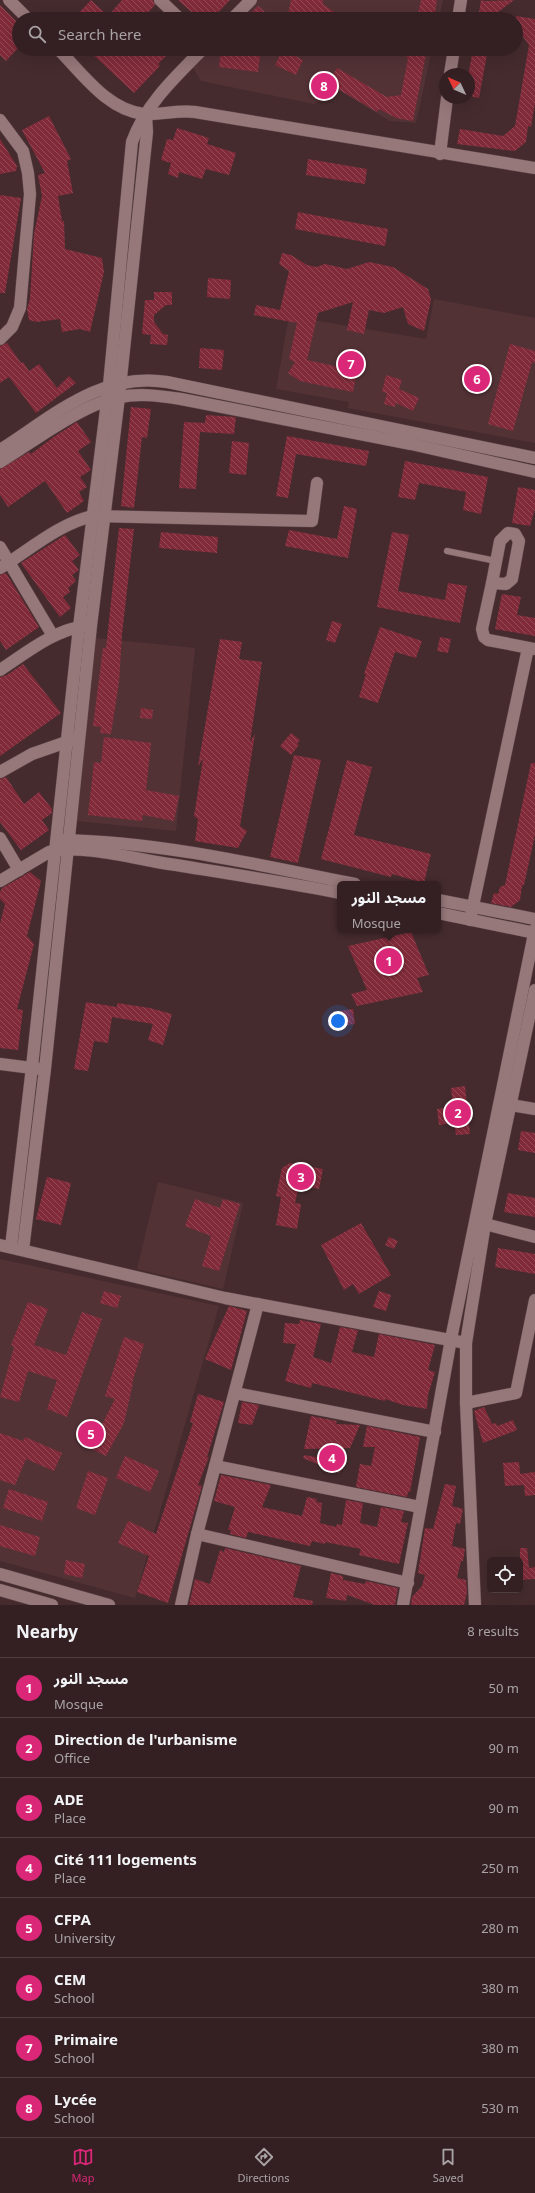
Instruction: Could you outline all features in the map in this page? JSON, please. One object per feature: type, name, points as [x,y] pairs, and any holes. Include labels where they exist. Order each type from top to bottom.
[{"type":"street","points":[[9,0],[21,12]]},
{"type":"street","points":[[160,0],[173,12]]},
{"type":"street","points":[[239,12],[251,0]]},
{"type":"street","points":[[459,12],[461,0]]},
{"type":"street","points":[[65,56],[113,103],[131,112],[146,114],[177,110],[196,112],[440,154],[535,168]]},
{"type":"street","points":[[99,516],[107,400],[114,384],[132,142],[146,114],[159,96],[196,56]]},
{"type":"street","points":[[451,68],[453,56]]},
{"type":"street","points":[[440,154],[446,104]]},
{"type":"street","points":[[0,120],[23,151],[28,173],[30,194],[20,308],[12,327],[0,339]]},
{"type":"street","points":[[0,450],[84,396],[114,384],[144,380],[167,382],[535,458]]},
{"type":"street","points":[[23,1250],[45,1069],[63,845],[85,627],[99,516],[119,397],[114,384]]},
{"type":"street","points":[[0,462],[88,408],[119,397],[153,396],[181,399],[411,444],[535,472]]},
{"type":"street","points":[[5,565],[66,526],[84,518],[99,516],[312,521],[317,483]]},
{"type":"street","points":[[470,920],[532,648],[488,640],[482,634],[482,629],[501,537],[508,533],[515,534],[519,541],[512,579],[506,584],[492,582]]},
{"type":"street","points":[[0,547],[5,565],[53,636]]},
{"type":"street","points":[[0,670],[53,636],[85,627]]},
{"type":"street","points":[[0,772],[32,754],[74,739]]},
{"type":"street","points":[[0,838],[19,870]]},
{"type":"street","points":[[0,881],[63,845],[96,841],[190,853],[316,882],[337,892]]},
{"type":"street","points":[[63,845],[188,867],[337,883]]},
{"type":"street","points":[[63,845],[5,1246],[258,1304],[466,1343]]},
{"type":"street","points":[[188,867],[190,853]]},
{"type":"street","points":[[441,901],[535,919]]},
{"type":"street","points":[[403,1605],[451,1339],[535,932],[441,914]]},
{"type":"street","points":[[475,1605],[466,1403],[466,1343],[485,1224],[535,990]]},
{"type":"street","points":[[0,1064],[45,1069]]},
{"type":"street","points":[[511,1105],[535,1109]]},
{"type":"street","points":[[485,1224],[535,1237]]},
{"type":"street","points":[[466,1403],[516,1393],[535,1300]]},
{"type":"street","points":[[181,1605],[197,1534],[258,1304]]},
{"type":"street","points":[[235,1392],[435,1432]]},
{"type":"street","points":[[215,1466],[420,1507]]},
{"type":"street","points":[[197,1534],[408,1583]]},
{"type":"street","points":[[0,1574],[109,1605]]},
{"type":"street","points":[[0,1590],[52,1605]]},
{"type":"lane","points":[[447,551],[496,561]]},
{"type":"shaded area","points":[[259,0],[443,0],[440,12],[248,12]]},
{"type":"shaded area","points":[[205,56],[430,56],[416,123],[390,121],[340,91],[314,104],[201,81],[193,68]]},
{"type":"shaded area","points":[[434,299],[535,318],[535,443],[348,408],[349,402],[276,389],[289,316],[426,339]]},
{"type":"shaded area","points":[[96,638],[195,648],[176,831],[77,821]]},
{"type":"shaded area","points":[[158,1182],[243,1203],[223,1289],[137,1269]]},
{"type":"shaded area","points":[[0,1259],[219,1306],[135,1598],[0,1561]]},
{"type":"building","points":[[91,0],[104,12],[80,12]]},
{"type":"building","points":[[122,0],[153,0],[155,5],[148,12],[112,12]]},
{"type":"building","points":[[178,0],[230,0],[219,12],[191,12]]},
{"type":"building","points":[[291,0],[323,0],[323,4],[334,12],[288,12]]},
{"type":"building","points":[[421,0],[437,0],[435,12],[418,12]]},
{"type":"building","points":[[481,0],[514,0],[498,12],[479,12]]},
{"type":"building","points":[[0,5],[12,17],[12,55],[6,61],[0,55]]},
{"type":"building","points":[[258,6],[265,12],[252,12]]},
{"type":"building","points":[[523,17],[535,19],[535,103],[531,127],[528,126],[526,142],[515,151],[457,144],[460,129],[503,136],[515,126],[529,45],[523,37]]},
{"type":"building","points":[[94,56],[166,56],[158,64],[160,66],[134,93]]},
{"type":"building","points":[[220,56],[260,56],[258,72],[219,67]]},
{"type":"building","points":[[280,56],[296,56],[303,60],[296,75],[275,65]]},
{"type":"building","points":[[406,56],[426,56],[413,121],[396,118],[379,109],[377,112],[328,83],[337,68],[387,97],[401,95],[408,58]]},
{"type":"building","points":[[472,56],[487,56],[479,98],[475,97],[475,68],[470,68]]},
{"type":"building","points":[[49,116],[71,159],[67,161],[73,193],[58,196],[62,221],[64,221],[65,249],[102,258],[104,272],[90,332],[80,329],[62,332],[60,319],[37,322],[29,320],[27,309],[30,299],[34,234],[42,196],[38,175],[45,173],[22,130]]},
{"type":"building","points":[[177,128],[209,138],[207,144],[236,153],[229,175],[206,169],[202,179],[179,172],[178,178],[168,174],[171,163],[161,160],[167,139],[173,140]]},
{"type":"building","points":[[0,139],[17,166],[16,171],[0,174]]},
{"type":"building","points":[[308,159],[367,169],[365,184],[306,175]]},
{"type":"building","points":[[0,195],[21,198],[5,293],[0,293]]},
{"type":"building","points":[[298,212],[388,229],[385,246],[295,229]]},
{"type":"building","points":[[282,253],[291,255],[307,265],[316,267],[325,264],[347,269],[369,262],[393,267],[428,289],[431,300],[424,331],[408,324],[403,307],[384,313],[369,310],[364,334],[347,330],[353,302],[318,313],[307,360],[357,371],[353,392],[300,381],[288,373],[295,362],[289,359],[297,323],[254,315],[256,305],[280,310],[289,271],[279,264]]},
{"type":"building","points":[[208,278],[231,280],[230,299],[207,297]]},
{"type":"building","points":[[154,292],[172,292],[172,305],[166,305],[154,315],[154,322],[163,334],[168,335],[167,345],[150,344],[151,335],[142,334],[145,300],[154,300]]},
{"type":"building","points":[[7,343],[21,363],[23,362],[29,371],[39,364],[57,388],[69,376],[76,383],[36,413],[9,377],[0,383],[0,346]]},
{"type":"building","points":[[510,344],[535,351],[535,363],[532,362],[513,431],[488,424]]},
{"type":"building","points":[[200,348],[224,350],[222,370],[199,368]]},
{"type":"building","points":[[386,375],[402,380],[399,389],[419,398],[413,411],[396,403],[395,407],[384,404],[387,393],[382,392]]},
{"type":"building","points":[[131,407],[151,409],[147,438],[142,437],[134,508],[121,506]]},
{"type":"building","points":[[206,415],[236,417],[234,434],[200,432],[196,489],[179,488],[184,422],[205,423]]},
{"type":"building","points":[[77,422],[91,442],[78,451],[91,470],[80,477],[87,487],[79,492],[84,501],[67,513],[45,481],[8,507],[0,495],[0,469],[29,452],[31,454]]},
{"type":"building","points":[[287,436],[369,451],[366,466],[296,454],[288,498],[276,496]]},
{"type":"building","points":[[232,441],[249,443],[246,475],[229,473]]},
{"type":"building","points":[[405,461],[488,477],[481,514],[463,510],[466,492],[419,483],[415,500],[398,497]]},
{"type":"building","points":[[518,487],[535,490],[535,509],[530,526],[512,523]]},
{"type":"building","points":[[344,506],[357,509],[348,558],[285,546],[289,530],[337,539]]},
{"type":"building","points":[[119,528],[134,529],[122,634],[119,682],[111,734],[100,733],[101,727],[93,726],[103,648],[106,648]]},
{"type":"building","points":[[161,532],[218,537],[217,553],[159,548]]},
{"type":"building","points":[[392,532],[409,535],[398,591],[445,600],[448,583],[467,586],[460,623],[377,607]]},
{"type":"building","points":[[65,535],[80,555],[72,561],[79,570],[72,575],[76,581],[68,588],[70,592],[63,597],[71,608],[60,617],[21,563]]},
{"type":"building","points":[[6,573],[39,627],[6,650],[0,641],[0,575]]},
{"type":"building","points":[[502,594],[521,597],[517,615],[535,618],[535,636],[495,629]]},
{"type":"building","points":[[332,621],[342,624],[335,643],[326,640]]},
{"type":"building","points":[[380,627],[422,641],[416,658],[395,652],[378,703],[359,697],[366,674],[364,674]]},
{"type":"building","points":[[440,637],[451,639],[448,653],[437,651]]},
{"type":"building","points":[[220,639],[242,642],[239,659],[262,662],[250,742],[255,734],[240,826],[247,831],[238,848],[195,841],[198,819],[194,816],[203,759],[198,766]]},
{"type":"building","points":[[23,664],[61,713],[0,756],[0,677],[7,675]]},
{"type":"building","points":[[141,708],[153,710],[152,719],[140,718]]},
{"type":"building","points":[[291,733],[300,740],[297,744],[299,745],[291,755],[280,746]]},
{"type":"building","points":[[104,737],[151,743],[146,790],[179,796],[174,821],[143,815],[142,821],[88,815],[94,762],[101,763]]},
{"type":"building","points":[[294,755],[321,760],[298,863],[270,857]]},
{"type":"building","points":[[347,760],[372,767],[354,835],[431,854],[424,881],[417,881],[392,874],[391,877],[321,859]]},
{"type":"building","points":[[531,763],[535,763],[535,835],[520,900],[511,907],[491,903],[494,893],[498,894],[500,887],[505,885]]},
{"type":"building","points":[[6,777],[24,804],[39,792],[52,809],[52,813],[42,820],[49,830],[21,850],[0,822],[0,779]]},
{"type":"building","points":[[30,872],[41,881],[27,936],[34,944],[17,1009],[23,1010],[18,1050],[0,1048],[0,924],[5,904],[0,899],[0,892],[2,888]]},
{"type":"building","points":[[411,933],[429,975],[417,978],[423,992],[357,1006],[351,994],[367,990],[348,946]]},
{"type":"building","points":[[86,1002],[117,1007],[117,1003],[150,1008],[172,1014],[163,1045],[148,1040],[153,1024],[112,1017],[108,1043],[94,1041],[88,1071],[74,1069]]},
{"type":"building","points":[[353,1009],[355,1024],[335,1027],[333,1012]]},
{"type":"building","points":[[465,1086],[470,1134],[456,1135],[454,1123],[439,1125],[437,1109],[453,1107],[451,1088]]},
{"type":"building","points":[[521,1131],[535,1133],[535,1153],[518,1150]]},
{"type":"building","points":[[290,1163],[323,1169],[319,1189],[299,1185],[295,1203],[301,1204],[297,1229],[276,1225],[281,1197],[276,1196],[282,1168]]},
{"type":"building","points":[[47,1177],[71,1183],[61,1225],[36,1219]]},
{"type":"building","points":[[508,1193],[535,1198],[535,1217],[504,1212]]},
{"type":"building","points":[[195,1199],[220,1208],[223,1199],[240,1204],[219,1271],[202,1266],[211,1236],[185,1226]]},
{"type":"building","points":[[361,1223],[391,1275],[359,1294],[353,1284],[344,1290],[321,1245]]},
{"type":"building","points":[[389,1237],[398,1241],[394,1249],[385,1245]]},
{"type":"building","points":[[498,1248],[535,1254],[535,1274],[495,1267]]},
{"type":"building","points":[[104,1291],[121,1296],[117,1308],[100,1303]]},
{"type":"building","points":[[379,1291],[391,1295],[386,1311],[373,1307]]},
{"type":"building","points":[[28,1302],[48,1309],[34,1345],[66,1355],[82,1312],[102,1319],[67,1417],[47,1409],[57,1380],[28,1371],[19,1402],[0,1397],[14,1347],[11,1345]]},
{"type":"building","points":[[229,1306],[247,1311],[231,1370],[205,1359]]},
{"type":"building","points":[[300,1320],[321,1324],[313,1357],[331,1363],[340,1327],[358,1330],[352,1352],[374,1357],[379,1334],[435,1345],[428,1370],[435,1372],[428,1395],[427,1409],[403,1405],[385,1399],[385,1401],[312,1383],[311,1388],[285,1381],[296,1344],[283,1343],[285,1323],[299,1324]]},
{"type":"building","points":[[124,1337],[144,1344],[132,1383],[124,1423],[106,1456],[90,1448],[115,1399],[105,1396]]},
{"type":"building","points":[[198,1394],[224,1402],[207,1457],[209,1457],[198,1485],[202,1486],[168,1603],[137,1592],[149,1556],[118,1543],[128,1521],[156,1534],[193,1423],[190,1422]]},
{"type":"building","points":[[242,1402],[259,1405],[252,1425],[238,1423]]},
{"type":"building","points":[[484,1407],[492,1424],[496,1423],[497,1426],[513,1420],[517,1430],[483,1443],[474,1411]]},
{"type":"building","points":[[311,1416],[337,1421],[336,1424],[360,1425],[350,1448],[304,1449]]},
{"type":"building","points":[[367,1426],[420,1437],[410,1492],[408,1492],[407,1497],[356,1487],[360,1464],[371,1466],[375,1447],[363,1447]]},
{"type":"building","points":[[0,1433],[23,1441],[25,1437],[62,1453],[54,1471],[26,1459],[15,1485],[0,1480]]},
{"type":"building","points":[[304,1455],[344,1462],[339,1473],[303,1458]]},
{"type":"building","points":[[125,1456],[159,1471],[150,1492],[116,1478]]},
{"type":"building","points":[[519,1462],[520,1474],[535,1472],[535,1495],[525,1496],[524,1485],[505,1486],[503,1463]]},
{"type":"building","points":[[88,1471],[108,1478],[95,1515],[76,1508]]},
{"type":"building","points":[[221,1475],[271,1485],[262,1507],[302,1516],[307,1497],[317,1499],[316,1502],[322,1503],[320,1523],[336,1527],[337,1524],[342,1525],[346,1500],[363,1503],[360,1523],[377,1527],[381,1507],[404,1511],[401,1522],[408,1523],[399,1564],[359,1555],[361,1549],[325,1542],[325,1544],[312,1541],[310,1546],[248,1532],[246,1538],[230,1534],[231,1530],[228,1530],[235,1507],[214,1501]]},
{"type":"building","points":[[445,1484],[456,1486],[452,1506],[463,1509],[460,1524],[456,1523],[452,1546],[465,1549],[463,1561],[461,1561],[457,1578],[466,1580],[467,1592],[464,1605],[411,1605],[412,1597],[422,1586],[425,1575],[418,1573],[425,1528],[433,1529]]},
{"type":"building","points":[[9,1489],[48,1502],[42,1521],[3,1508]]},
{"type":"building","points":[[0,1525],[40,1537],[35,1556],[0,1546]]},
{"type":"building","points":[[225,1548],[301,1566],[293,1597],[313,1601],[312,1605],[189,1605],[195,1579],[210,1584],[220,1550],[224,1552]]},
{"type":"building","points":[[520,1548],[527,1548],[529,1568],[535,1567],[535,1579],[523,1580],[523,1557],[520,1557]]},
{"type":"building","points":[[66,1560],[85,1564],[82,1578],[64,1574]]},
{"type":"building","points":[[331,1573],[343,1576],[343,1580],[365,1584],[366,1581],[398,1588],[395,1605],[375,1605],[347,1595],[346,1601],[326,1598]]},
{"type":"place","name":"Lycée","points":[[324,86]]},
{"type":"place","name":"Primaire","points":[[351,364]]},
{"type":"place","name":"CEM","points":[[477,379]]},
{"type":"place","name":"مسجد النور","points":[[389,961]]},
{"type":"place","name":"Direction de l'urbanisme","points":[[458,1113]]},
{"type":"place","name":"ADE","points":[[301,1177]]},
{"type":"place","name":"CFPA","points":[[91,1434]]},
{"type":"place","name":"Cité 111 logements","points":[[332,1458]]}]
